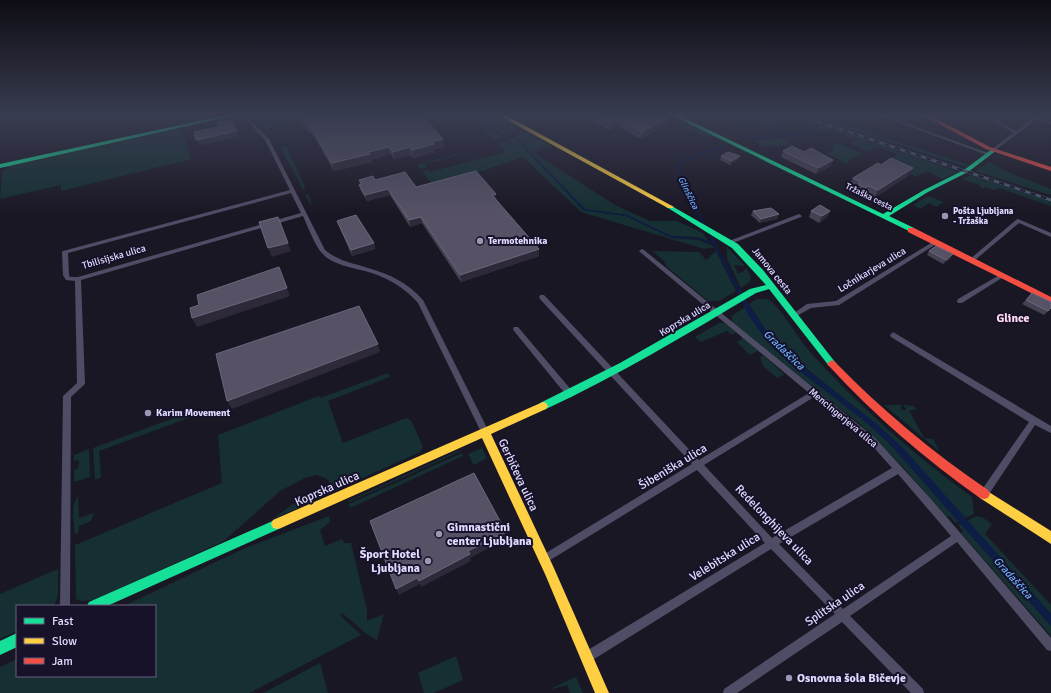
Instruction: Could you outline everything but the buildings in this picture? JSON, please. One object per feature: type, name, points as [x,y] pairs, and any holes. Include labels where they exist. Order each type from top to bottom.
[{"type":"street","points":[[0,166],[81,148]]},
{"type":"street","points":[[271,148],[304,214]]},
{"type":"street","name":"Jamova cesta","points":[[562,148],[731,242],[747,256],[793,316],[846,379],[880,413],[936,459],[984,494],[1051,538]]},
{"type":"street","name":"Tržaška cesta","points":[[743,148],[884,216],[1051,300]]},
{"type":"street","points":[[980,148],[1051,169]]},
{"type":"street","points":[[984,148],[991,152]]},
{"type":"street","points":[[884,216],[926,191],[966,171],[996,148]]},
{"type":"street","name":"Tbilisijska ulica","points":[[293,191],[65,252],[66,275],[68,279],[78,279],[304,214]]},
{"type":"street","name":"Gerbičeva ulica","points":[[304,214],[319,245],[326,254],[350,265],[392,278],[410,290],[428,312],[544,559],[602,693]]},
{"type":"street","points":[[731,242],[799,216]]},
{"type":"street","points":[[972,260],[1018,221],[1051,235]]},
{"type":"street","name":"Ločnikarjeva ulica","points":[[793,316],[809,306],[836,303],[936,242]]},
{"type":"street","name":"Mencingerjeva ulica","points":[[642,251],[716,313],[860,429],[899,469],[1051,646]]},
{"type":"street","points":[[960,301],[1003,275]]},
{"type":"street","points":[[65,605],[67,396],[81,384],[78,279]]},
{"type":"street","name":"Koprska ulica","points":[[95,605],[570,394],[613,373],[753,291],[771,286]]},
{"type":"street","points":[[542,297],[613,373]]},
{"type":"street","points":[[516,329],[570,394]]},
{"type":"street","points":[[893,335],[1051,430]]},
{"type":"street","name":"Redelonghijeva ulica","points":[[613,373],[772,544],[919,693]]},
{"type":"street","name":"Šibeniška ulica","points":[[544,559],[815,393]]},
{"type":"street","points":[[984,494],[1034,421]]},
{"type":"street","name":"Velebitska ulica","points":[[587,657],[772,544],[899,469]]},
{"type":"street","name":"Splitska ulica","points":[[728,693],[957,537]]},
{"type":"street","points":[[0,648],[16,640]]},
{"type":"green space","points":[[88,148],[93,148],[31,162],[93,148],[187,148],[191,159],[61,191],[61,185],[0,199],[2,172],[9,167],[3,168]]},
{"type":"green space","points":[[281,148],[287,148],[305,187],[304,191]]},
{"type":"green space","points":[[502,148],[515,148],[524,157],[516,148],[525,148],[583,210],[626,216],[672,238],[699,240],[715,247],[704,249],[581,212],[523,157],[488,169],[432,184],[422,171],[427,170],[430,172],[505,152]]},
{"type":"green space","points":[[527,148],[542,148],[535,151],[536,154],[615,205],[650,221],[677,221],[703,233],[708,241],[696,237],[671,236],[627,215],[585,209]]},
{"type":"green space","points":[[833,148],[851,148],[862,153],[846,163],[827,154],[835,149]]},
{"type":"green space","points":[[860,148],[875,148],[868,152]]},
{"type":"green space","points":[[882,148],[890,148],[959,172],[942,179],[927,171],[916,177],[898,168],[905,163],[892,158],[897,154]]},
{"type":"green space","points":[[909,148],[918,148],[970,165],[967,167]]},
{"type":"green space","points":[[457,154],[459,155],[425,164],[427,167],[420,169],[417,165],[360,180]]},
{"type":"green space","points":[[989,162],[1010,173],[1051,189],[1051,195],[975,171]]},
{"type":"green space","points":[[970,175],[1051,202],[1051,206],[999,188],[995,190],[986,187],[983,189],[979,185],[962,179]]},
{"type":"green space","points":[[308,194],[312,204],[310,204],[305,195]]},
{"type":"green space","points":[[928,196],[944,202],[937,207],[929,203],[920,209],[913,205]]},
{"type":"green space","points":[[727,247],[745,266],[734,265],[738,273],[743,272],[746,268],[751,277],[750,282],[741,288],[727,259]]},
{"type":"green space","points":[[652,251],[699,252],[706,260],[716,251],[736,291],[719,301],[708,301],[666,266],[664,261]]},
{"type":"green space","points":[[757,299],[767,299],[772,302],[811,353],[848,392],[908,447],[972,497],[974,514],[965,518],[891,437],[780,347],[766,331],[749,304]]},
{"type":"green space","points":[[745,307],[757,327],[771,344],[804,374],[857,414],[874,429],[907,463],[959,522],[956,523],[949,516],[947,517],[903,467],[860,424],[783,365],[732,322],[732,316]]},
{"type":"green space","points":[[719,323],[725,323],[736,332],[732,335],[727,331],[701,342],[695,337]]},
{"type":"green space","points":[[743,338],[758,351],[750,355],[737,342]]},
{"type":"green space","points":[[763,355],[785,374],[777,378],[763,366],[760,357]]},
{"type":"green space","points":[[388,373],[390,377],[328,401],[343,443],[406,418],[411,420],[423,447],[420,452],[336,490],[326,478],[317,475],[305,478],[280,491],[224,541],[94,600],[82,601],[76,599],[75,545],[222,483],[218,435],[319,396],[320,398]]},
{"type":"green space","points":[[884,405],[901,405],[901,410],[907,410],[903,405],[914,406],[916,410],[909,410],[924,438],[933,439],[940,452]]},
{"type":"green space","points":[[190,412],[191,417],[99,451],[101,477],[95,480],[93,448]]},
{"type":"green space","points":[[482,448],[487,458],[474,465],[468,454]]},
{"type":"green space","points":[[89,449],[90,477],[74,482],[74,470],[78,468],[79,460],[74,461],[74,455]]},
{"type":"green space","points":[[460,450],[461,451],[349,502],[348,501]]},
{"type":"green space","points":[[462,453],[463,456],[350,508],[349,504]]},
{"type":"green space","points":[[78,496],[79,518],[94,513],[91,521],[79,526],[78,533],[75,534],[73,509]]},
{"type":"green space","points":[[309,497],[314,501],[271,520],[299,500]]},
{"type":"green space","points":[[329,516],[330,522],[320,530],[325,546],[342,539],[344,543],[351,543],[367,610],[367,621],[384,614],[377,640],[368,635],[342,613],[340,615],[361,635],[249,693],[0,693],[0,667],[16,659],[16,677],[156,677],[156,605],[126,605],[243,549]]},
{"type":"green space","points":[[976,516],[982,517],[992,524],[985,534],[1051,605],[1051,614],[967,521]]},
{"type":"green space","points":[[961,524],[1051,626],[1051,636],[961,533],[963,531],[958,525]]},
{"type":"green space","points":[[58,569],[58,595],[54,605],[16,605],[16,631],[0,639],[0,594]]},
{"type":"green space","points":[[456,656],[463,680],[434,693],[424,693],[418,673]]},
{"type":"green space","points":[[320,663],[328,693],[263,693]]},
{"type":"green space","points":[[576,677],[583,693],[570,693],[567,685],[548,690]]},
{"type":"water","name":"Gradaščica","points":[[526,148],[585,209],[627,215],[671,236],[699,238],[715,243],[748,304],[773,340],[791,357],[878,425],[904,449],[1051,614],[1051,626],[888,442],[862,419],[788,362],[769,344],[749,316],[714,245],[697,239],[672,238],[626,216],[583,210]]},
{"type":"waterway","name":"Glinščica","points":[[705,226],[679,176],[678,166],[686,160],[715,148]]},
{"type":"waterway","name":"Glinščica","points":[[708,232],[715,244]]},
{"type":"railway","points":[[897,148],[1051,200]]},
{"type":"traffic: fast","points":[[0,166],[81,148]]},
{"type":"traffic: fast","points":[[743,148],[911,230]]},
{"type":"traffic: fast","points":[[884,216],[926,191],[966,171],[994,150]]},
{"type":"traffic: fast","points":[[670,207],[735,246],[760,272],[832,364]]},
{"type":"traffic: fast","points":[[543,406],[623,366],[753,291],[771,286]]},
{"type":"traffic: fast","points":[[95,605],[277,524]]},
{"type":"traffic: fast","points":[[0,648],[16,640]]},
{"type":"traffic: slow","points":[[562,148],[670,207]]},
{"type":"traffic: slow","points":[[277,524],[543,406]]},
{"type":"traffic: slow","points":[[485,432],[549,570],[602,693]]},
{"type":"traffic: slow","points":[[984,494],[1051,538]]},
{"type":"traffic: jam","points":[[989,148],[1051,169]]},
{"type":"traffic: jam","points":[[911,230],[1051,300]]},
{"type":"traffic: jam","points":[[832,364],[867,400],[904,434],[943,465],[984,494]]},
{"type":"place","name":"Pošta Ljubljana - Tržaška","points":[[945,216]]},
{"type":"place","name":"Termotehnika","points":[[480,241]]},
{"type":"place","name":"Karim Movement","points":[[148,413]]},
{"type":"place","name":"Gimnastični center Ljubljana","points":[[439,534]]},
{"type":"place","name":"Šport Hotel Ljubljana","points":[[428,561]]},
{"type":"place","name":"Osnovna šola Bičevje","points":[[789,678]]},
{"type":"district","name":"Glince","points":[[1013,318]]}]
